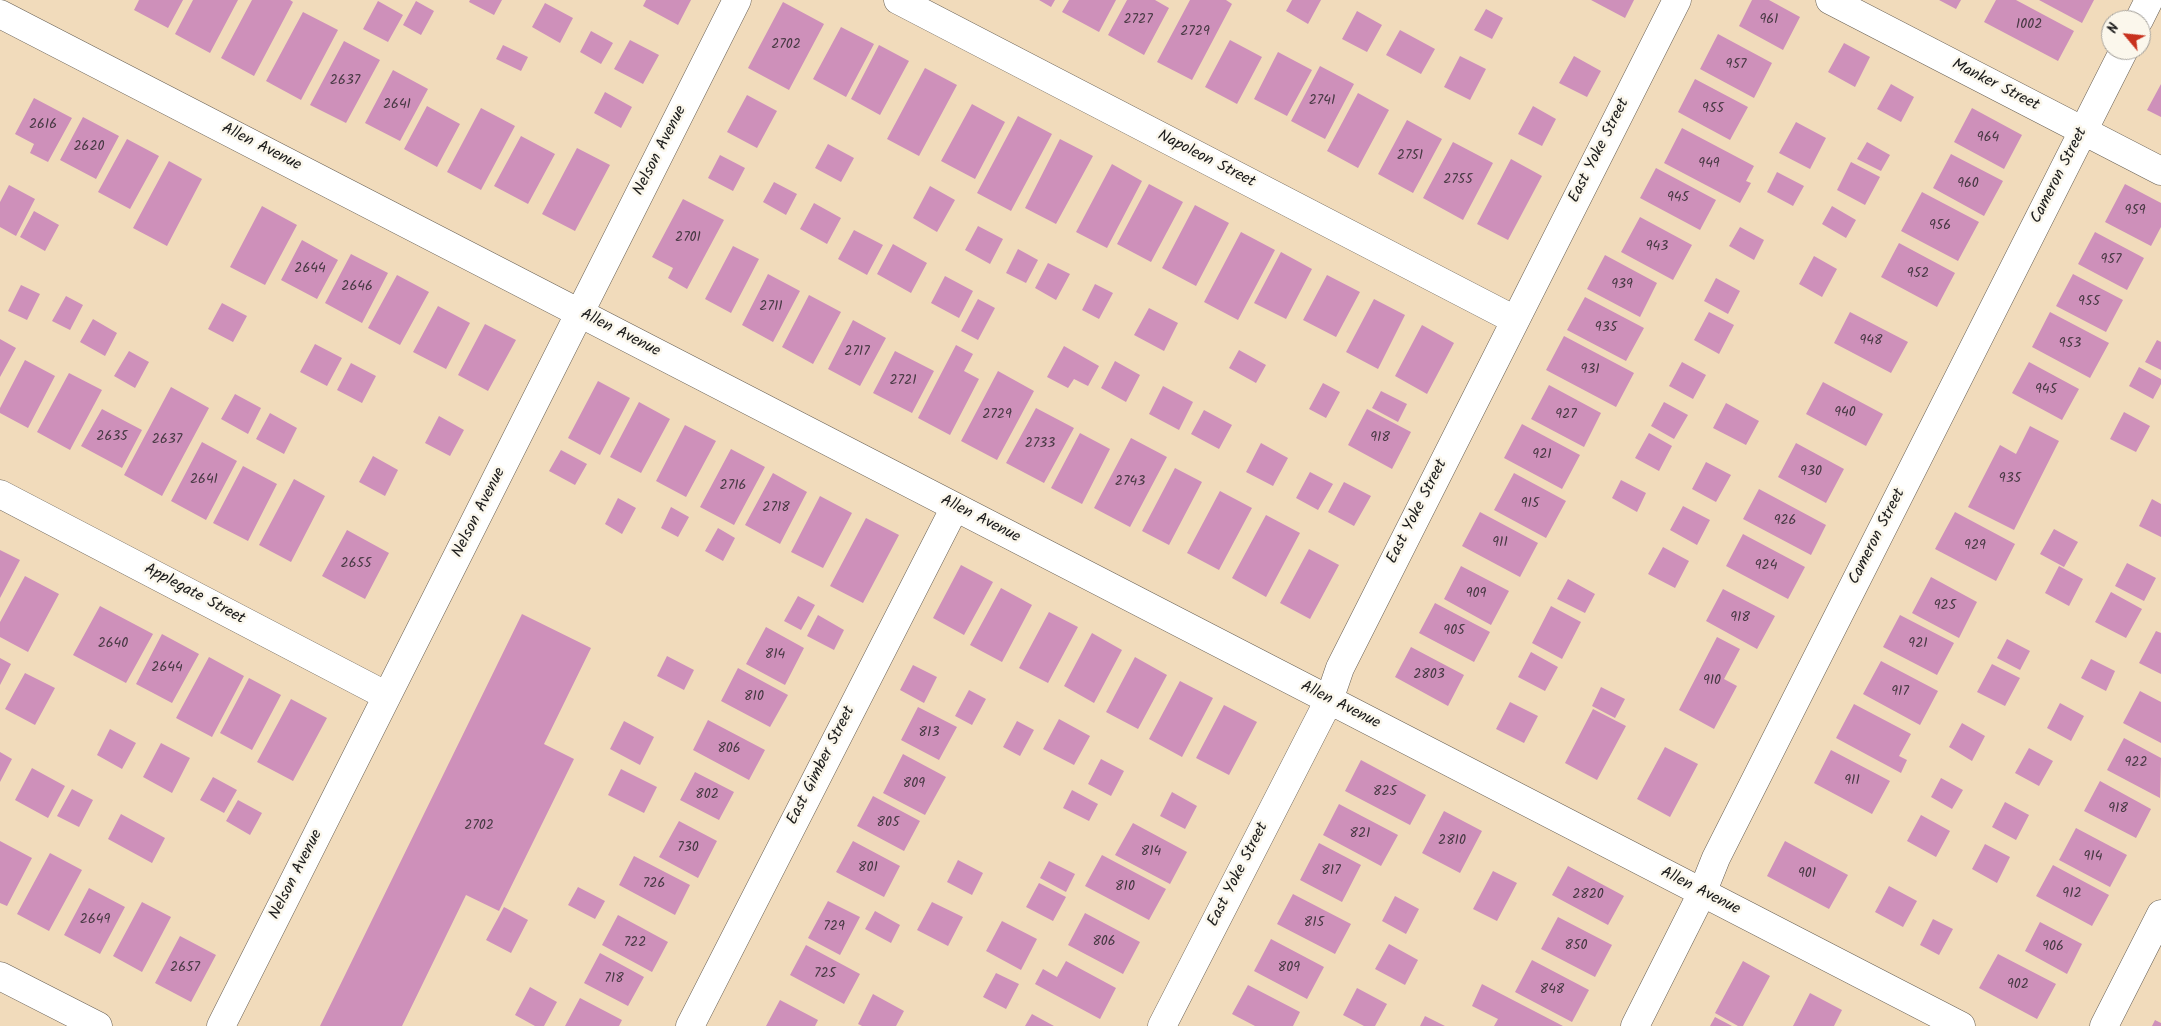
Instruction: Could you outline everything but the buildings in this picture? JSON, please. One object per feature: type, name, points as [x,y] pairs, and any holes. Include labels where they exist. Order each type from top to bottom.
[{"type":"street","name":"Nelson Avenue","points":[[222,1026],[737,0]]},
{"type":"street","name":"Napoleon Street","points":[[898,0],[1515,320]]},
{"type":"street","name":"East Yoke Street","points":[[1162,1026],[1329,700],[1340,668],[1677,0]]},
{"type":"street","name":"Manker Street","points":[[1830,0],[2161,171]]},
{"type":"street","name":"Allen Avenue","points":[[0,14],[1961,1026]]},
{"type":"street","name":"Cameron Street","points":[[1635,1026],[1702,893],[1721,849],[2119,60]]},
{"type":"street","name":"Applegate Street","points":[[0,494],[387,696]]},
{"type":"street","name":"East Gimber Street","points":[[690,1026],[955,507]]},
{"type":"street","points":[[2104,1026],[2161,914]]},
{"type":"street","points":[[0,976],[98,1026]]}]
